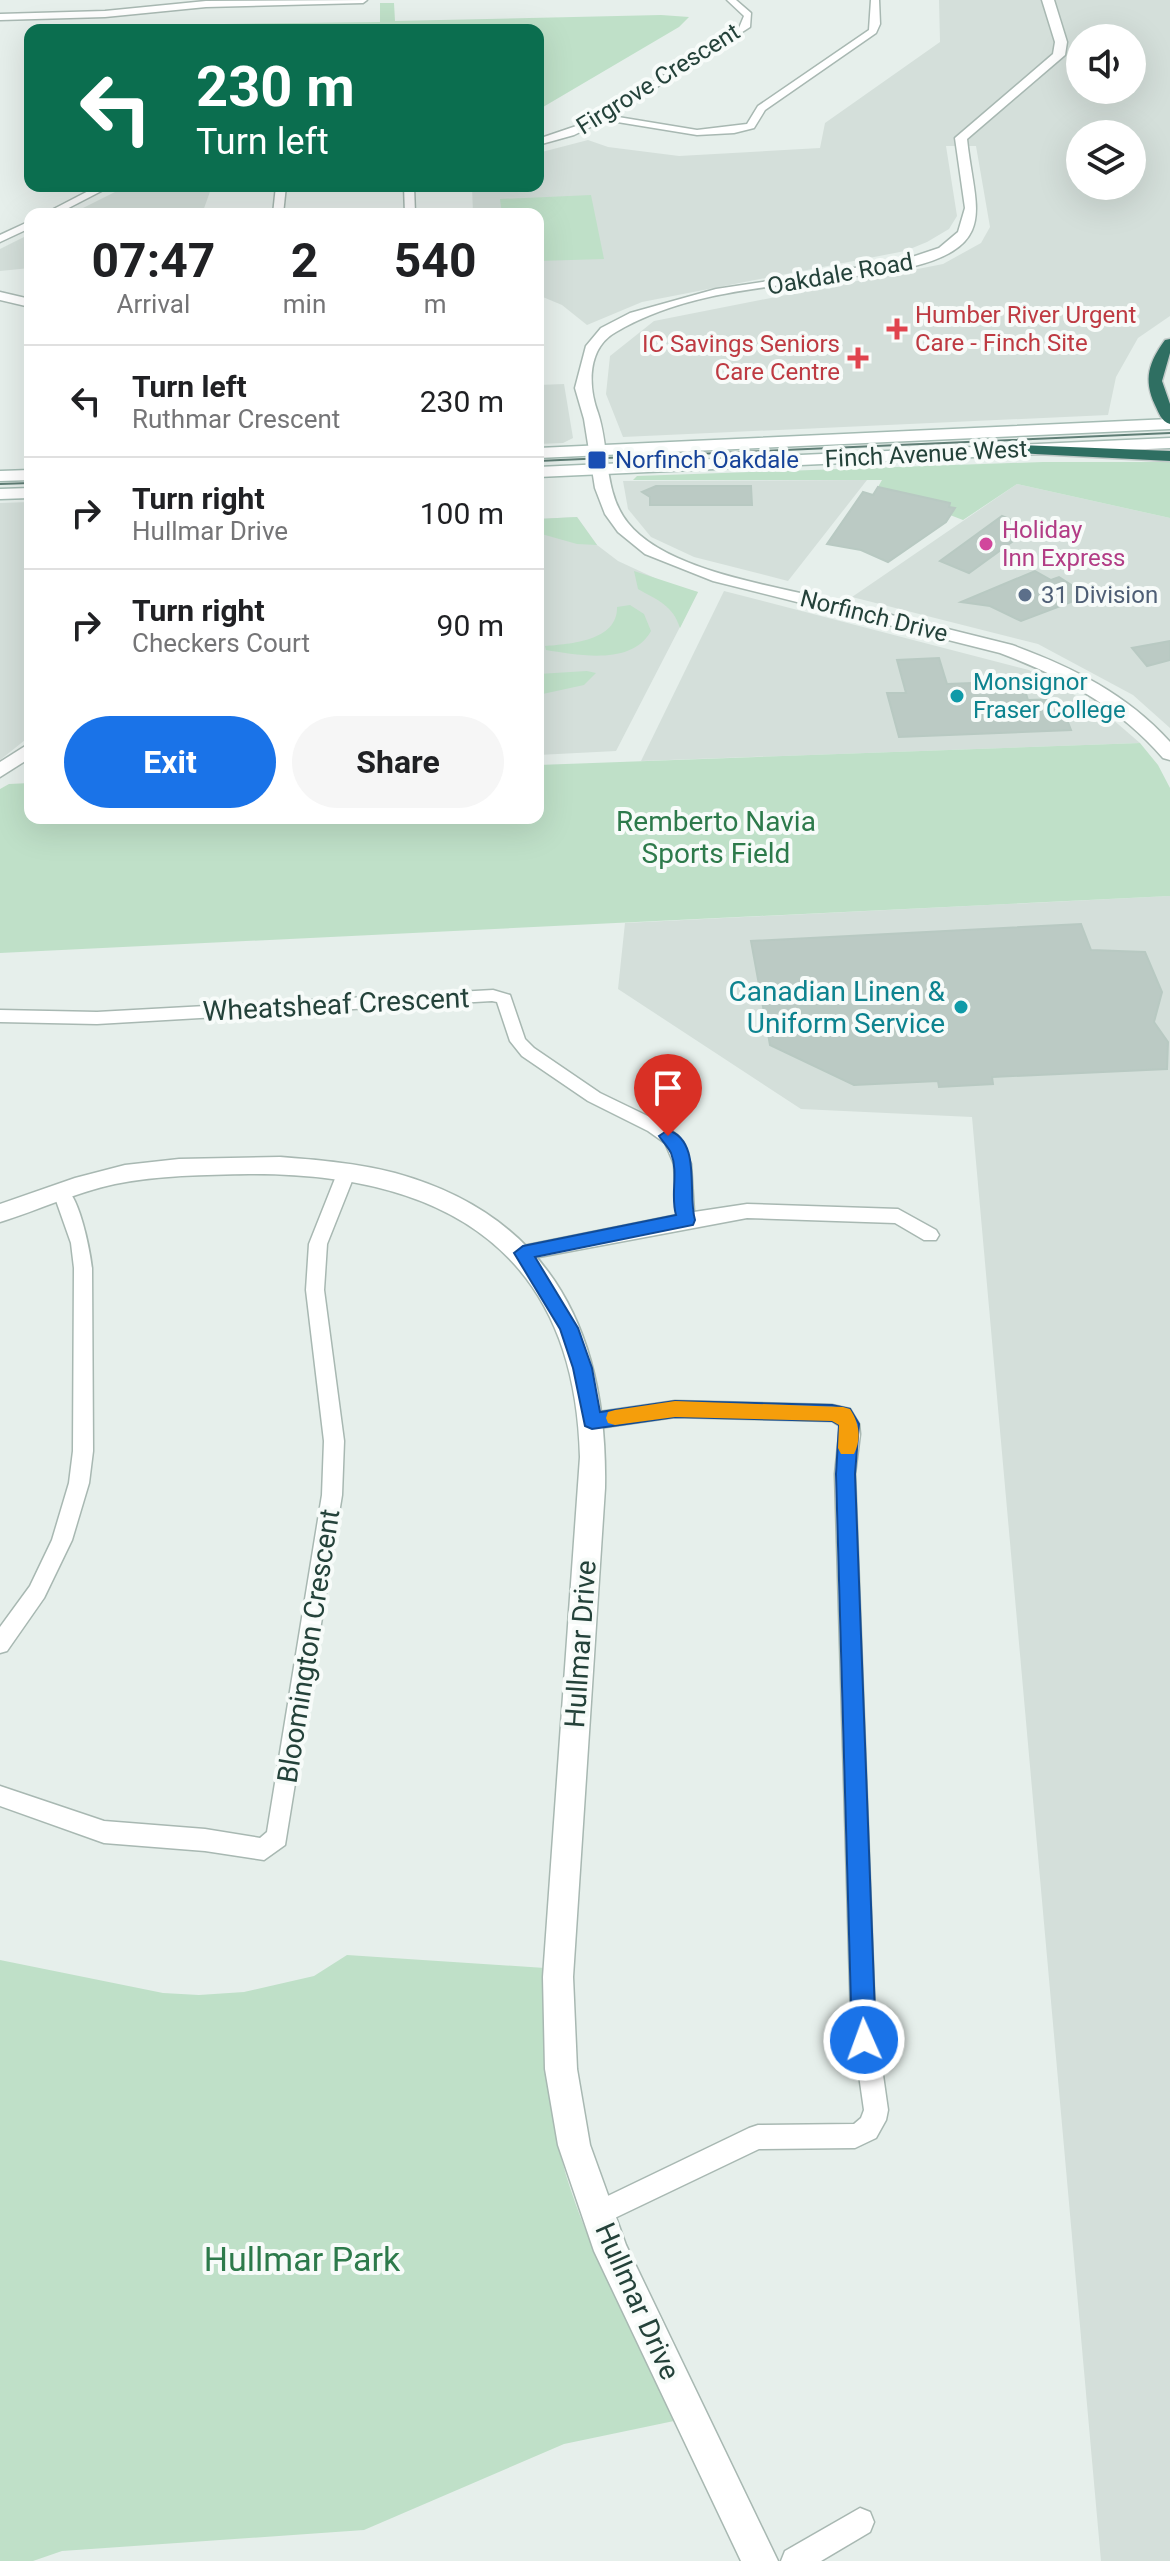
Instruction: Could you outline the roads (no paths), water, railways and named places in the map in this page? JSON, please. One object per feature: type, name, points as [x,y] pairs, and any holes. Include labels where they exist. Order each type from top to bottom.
[{"type":"highway","points":[[1170,343],[1161,355],[1153,380],[1156,396],[1170,422]]},
{"type":"highway","points":[[1020,450],[1170,456]]},
{"type":"street","points":[[0,17],[164,12],[206,4],[363,0]]},
{"type":"street","name":"Firgrove Crescent","points":[[544,140],[575,132],[605,117],[745,28],[748,15],[731,0]]},
{"type":"street","points":[[605,117],[659,130],[751,126],[761,108],[873,31],[876,24],[875,0]]},
{"type":"street","name":"Oakdale Road","points":[[597,451],[583,387],[592,346],[620,321],[664,303],[898,266],[950,248],[966,232],[974,214],[961,138],[1059,55],[1061,42],[1048,0]]},
{"type":"street","points":[[61,208],[94,192]]},
{"type":"street","points":[[0,239],[24,227]]},
{"type":"street","points":[[0,296],[24,302]]},
{"type":"street","name":"Finch Avenue West","points":[[544,453],[1170,422]]},
{"type":"street","name":"Finch Avenue West","points":[[544,472],[1170,443]]},
{"type":"street","name":"Norfinch Drive","points":[[597,451],[607,502],[620,529],[643,547],[675,563],[1006,649],[1033,659],[1110,697],[1149,728],[1170,754]]},
{"type":"street","points":[[0,476],[24,475]]},
{"type":"street","points":[[0,494],[24,493]]},
{"type":"street","points":[[0,771],[24,753]]},
{"type":"street","name":"Wheatsheaf Crescent","points":[[0,1016],[97,1018],[493,995],[504,999],[518,1041],[528,1052],[606,1104],[668,1136],[677,1147],[682,1163],[682,1206],[687,1220]]},
{"type":"street","name":"Hullmar Drive","points":[[0,1213],[90,1181],[162,1169],[298,1165],[382,1178],[440,1197],[488,1224],[523,1253],[569,1328],[583,1368],[592,1421],[589,1521],[558,1977],[558,2036],[574,2145],[611,2251],[760,2561]]},
{"type":"street","name":"Bloomington Crescent","points":[[0,1796],[104,1832],[205,1840],[264,1849],[277,1838],[332,1495],[334,1441],[315,1290],[318,1244],[347,1171]]},
{"type":"street","points":[[0,1644],[37,1592],[62,1540],[79,1483],[83,1451],[83,1268],[80,1243],[62,1192]]},
{"type":"street","points":[[523,1253],[687,1220],[778,1210],[898,1216],[930,1235]]},
{"type":"street","points":[[592,1421],[675,1409],[731,1409],[832,1413],[843,1415],[849,1424],[845,1474],[863,2019],[876,2110],[874,2122],[866,2132],[855,2136],[758,2137],[598,2214]]},
{"type":"street","points":[[795,2561],[860,2522]]},
{"type":"tram line","points":[[544,461],[1170,433]]},
{"type":"tram line","points":[[0,484],[24,483]]},
{"type":"place","name":"Humber River Urgent Care - Finch Site","points":[[897,329]]},
{"type":"place","name":"IC Savings Seniors Care Centre","points":[[858,358]]},
{"type":"place","name":"Norfinch Oakdale","points":[[597,460]]},
{"type":"place","name":"Holiday Inn Express","points":[[986,544]]},
{"type":"place","name":"31 Division","points":[[1025,595]]},
{"type":"place","name":"Monsignor Fraser College","points":[[957,696]]},
{"type":"place","name":"Canadian Linen & Uniform Service","points":[[961,1007]]},
{"type":"park label","name":"Remberto Navia Sports Field","points":[[716,837]]},
{"type":"park label","name":"Hullmar Park","points":[[302,2259]]}]
